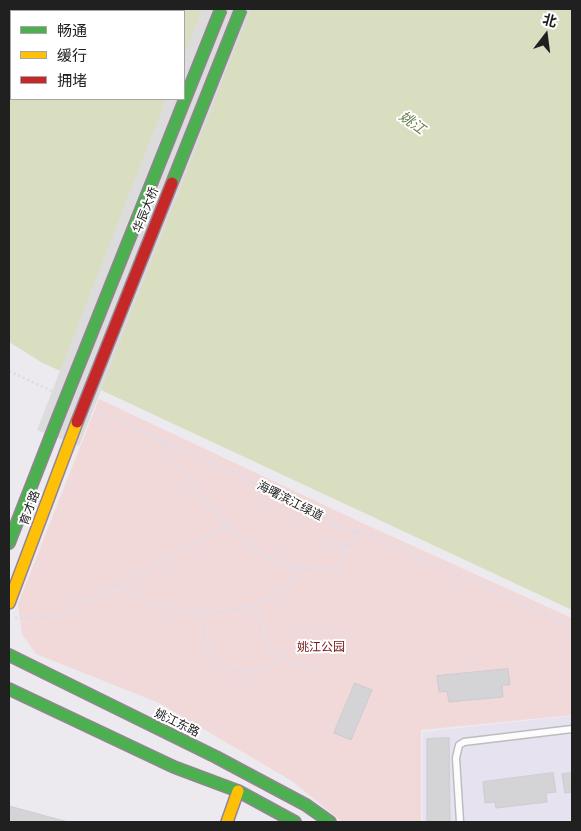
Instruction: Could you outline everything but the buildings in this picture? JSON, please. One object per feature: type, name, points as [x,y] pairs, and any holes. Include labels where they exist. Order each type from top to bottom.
[{"type":"main road","name":"华辰大桥","points":[[185,100],[221,9]]},
{"type":"main road","name":"华辰大桥","points":[[76,422],[241,9]]},
{"type":"main road","name":"华辰大桥","points":[[60,415],[185,100]]},
{"type":"main road","name":"育才路","points":[[9,543],[60,415]]},
{"type":"main road","name":"育才路","points":[[9,604],[76,422]]},
{"type":"main road","name":"姚江东路","points":[[9,655],[216,757],[306,805],[330,822]]},
{"type":"main road","points":[[9,689],[174,767],[238,791],[295,822]]},
{"type":"main road","points":[[227,822],[238,791]]},
{"type":"lane","points":[[460,822],[456,758],[459,745],[464,742],[572,729]]},
{"type":"path","points":[[9,371],[54,392]]},
{"type":"path","name":"海曙滨江绿道","points":[[89,408],[224,468],[346,529],[365,533],[572,626]]},
{"type":"path","points":[[157,438],[227,526],[258,552],[287,566],[320,571],[336,570],[346,553],[325,542],[327,537],[349,547],[356,531]]},
{"type":"path","points":[[9,618],[48,618],[66,613],[227,526]]},
{"type":"path","points":[[117,586],[132,595],[162,606],[203,614],[253,605],[288,585],[300,568]]},
{"type":"path","points":[[253,605],[261,630],[271,648],[281,658],[310,671]]},
{"type":"path","points":[[203,614],[203,633],[208,649],[219,662],[239,672],[256,672],[271,666],[281,658]]},
{"type":"shaded area","points":[[572,716],[572,822],[423,822],[423,732]]},
{"type":"green space","name":"姚江公园","points":[[99,399],[358,521],[572,618],[572,715],[421,730],[421,822],[342,822],[292,781],[159,703],[36,654],[22,634],[18,604]]},
{"type":"water","name":"姚江","points":[[9,9],[572,9],[572,610],[41,362],[9,342]]},
{"type":"pier","points":[[202,9],[251,9],[79,446],[37,430],[166,100],[185,100],[185,52]]},
{"type":"traffic: fast","points":[[185,99],[221,9]]},
{"type":"traffic: fast","points":[[172,183],[241,9]]},
{"type":"traffic: fast","points":[[59,415],[185,100]]},
{"type":"traffic: fast","points":[[9,543],[59,415]]},
{"type":"traffic: fast","points":[[9,655],[216,757],[306,805],[330,822]]},
{"type":"traffic: fast","points":[[9,689],[174,767],[238,791],[295,822]]},
{"type":"traffic: slow","points":[[9,603],[77,422]]},
{"type":"traffic: slow","points":[[227,822],[238,791]]},
{"type":"traffic: jam","points":[[77,422],[172,183]]}]
